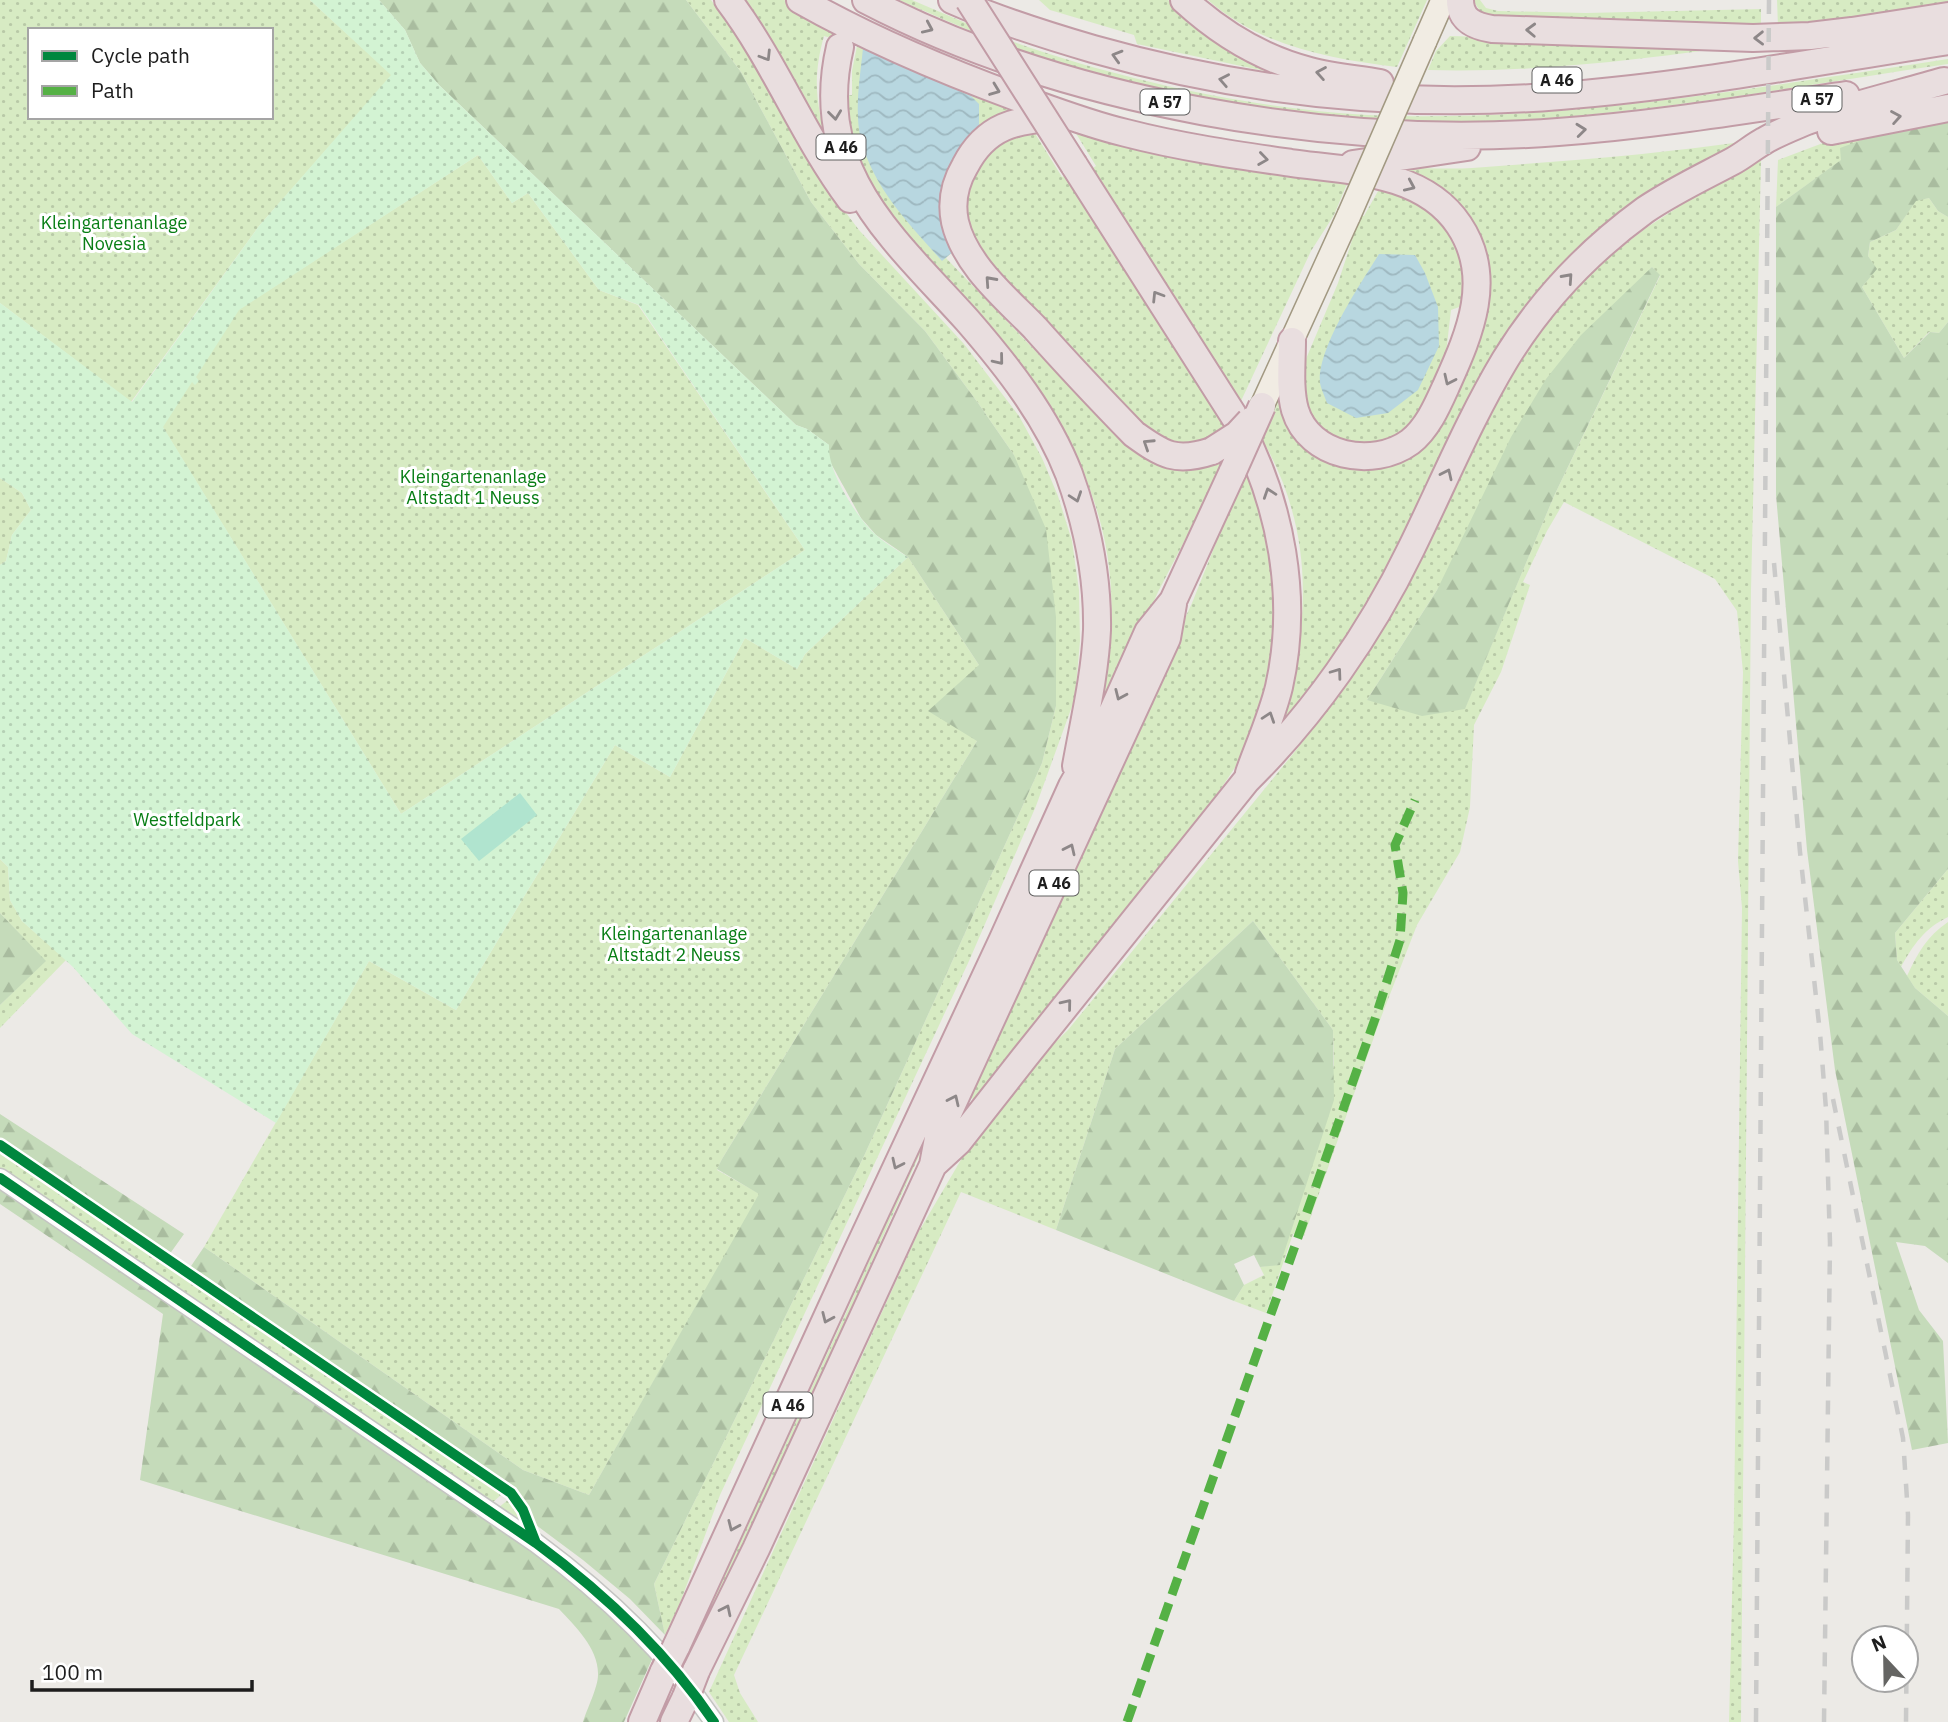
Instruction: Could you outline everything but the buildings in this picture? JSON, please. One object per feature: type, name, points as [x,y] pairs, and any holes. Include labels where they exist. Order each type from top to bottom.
[{"type":"highway","points":[[727,0],[769,61],[839,184],[866,221],[889,236]]},
{"type":"highway","points":[[800,0],[904,52],[1067,116],[1124,133],[1192,148],[1320,166],[1405,182],[1428,194],[1459,225],[1476,265],[1475,311],[1461,354],[1427,423],[1410,441],[1391,452],[1369,457],[1346,456],[1325,446],[1307,432],[1295,412],[1292,393],[1292,341]]},
{"type":"highway","name":"A 57","points":[[866,0],[956,41],[1040,70],[1130,95],[1221,114],[1310,127],[1396,134],[1570,131],[1678,119],[1946,81]]},
{"type":"highway","name":"A 57","points":[[953,0],[1049,36],[1183,72],[1320,94],[1412,100],[1558,96],[1640,88],[1948,41]]},
{"type":"highway","points":[[969,0],[1239,424],[1257,458],[1273,503],[1287,593],[1286,636],[1279,688],[1246,781]]},
{"type":"highway","name":"A 46","points":[[1184,0],[1236,40],[1274,59],[1311,72],[1380,83],[1415,85],[1541,82],[1622,76],[1800,52],[1948,28]]},
{"type":"highway","points":[[1460,0],[1460,9],[1467,21],[1492,29],[1753,38],[1810,36],[1948,16]]},
{"type":"highway","name":"A 46","points":[[642,1722],[1072,786],[1089,695],[1097,632],[1097,595],[1081,511],[1068,472],[1045,426],[1023,391],[968,322],[889,236],[848,168],[837,136],[832,96],[840,47]]},
{"type":"highway","points":[[933,1165],[958,1142],[1246,781],[1275,752],[1339,670],[1377,611],[1410,552],[1490,387],[1525,331],[1575,270],[1607,240],[1647,209],[1765,141],[1805,122],[1946,81]]},
{"type":"highway","points":[[1736,160],[1850,125],[1948,108]]},
{"type":"highway","points":[[1067,116],[1022,120],[1000,128],[983,140],[970,155],[955,190],[953,209],[960,236],[984,274],[1134,434],[1154,449],[1178,458],[1212,452],[1237,435],[1262,406]]},
{"type":"highway","points":[[1320,166],[1363,163],[1465,148],[1513,134]]},
{"type":"highway","name":"A 46","points":[[674,1722],[933,1165],[939,1133],[1167,638],[1173,601],[1262,406]]},
{"type":"highway","points":[[1072,786],[1107,724],[1148,632],[1173,601]]},
{"type":"main road","points":[[1292,341],[1443,0]]},
{"type":"main road","name":"A 46","points":[[1262,406],[1292,341]]},
{"type":"street","points":[[0,1178],[578,1574],[621,1611],[656,1648],[714,1722]]},
{"type":"green space","name":"Kleingartenanlage Novesia","points":[[0,0],[310,0],[392,75],[259,226],[131,402],[0,303]]},
{"type":"green space","name":"Westfeldpark","points":[[310,0],[379,0],[405,30],[420,63],[439,85],[796,425],[807,429],[829,445],[838,480],[860,517],[880,538],[908,557],[805,654],[797,669],[745,638],[670,777],[615,745],[456,1010],[369,961],[276,1123],[132,1034],[73,967],[22,921],[10,900],[8,867],[0,859],[0,565],[6,561],[12,535],[31,510],[22,493],[0,478],[0,303],[132,402],[259,226],[391,75]],"holes":[[[478,155],[512,203],[528,193],[599,290],[639,305],[805,550],[401,814],[163,427],[192,382],[195,385],[199,381],[196,377],[239,310]]]},
{"type":"green space","points":[[379,0],[686,0],[741,72],[811,202],[859,264],[925,331],[1014,455],[1046,529],[1056,617],[1056,706],[1042,763],[864,1156],[654,1584],[665,1635],[630,1599],[532,1522],[516,1492],[503,1481],[189,1269],[204,1247],[523,1470],[589,1495],[759,1194],[717,1169],[722,1159],[977,741],[928,711],[979,665],[908,557],[876,535],[861,518],[828,458],[829,445],[807,429],[796,425],[439,85],[420,63],[405,30]]},
{"type":"green space","points":[[686,0],[711,0],[748,51],[815,172],[859,230],[964,344],[1019,416],[1042,458],[1058,496],[1072,541],[1079,590],[1080,641],[1075,698],[1036,806],[969,961],[720,1495],[680,1603],[665,1635],[654,1584],[864,1156],[1042,763],[1056,706],[1014,455],[925,331],[859,264],[811,202],[741,72]]},
{"type":"green space","points":[[737,0],[784,0],[837,29],[1019,106],[952,170],[977,274],[952,252],[946,258],[1073,390],[1079,386],[1129,438],[1231,451],[1158,592],[1091,740],[1109,649],[1111,585],[1104,537],[1090,491],[1071,447],[1019,364],[989,325],[892,216],[870,185],[852,142],[845,96],[852,95],[852,71],[857,46],[824,36],[818,66],[817,92],[829,148]]},
{"type":"green space","points":[[899,0],[912,0],[1024,46],[1126,76],[1264,104],[1356,114],[1469,116],[1538,112],[1675,99],[1948,59],[1948,64],[1715,99],[1575,116],[1507,121],[1372,119],[1237,103],[1104,75],[1003,44]]},
{"type":"green space","points":[[1039,0],[1168,0],[1214,41],[1265,68],[1265,71],[1137,44],[1134,35],[1050,10]]},
{"type":"green space","points":[[1208,0],[1427,0],[1397,67],[1347,60],[1297,48],[1250,29]]},
{"type":"green space","points":[[1473,0],[1480,0],[1486,8],[1498,11],[1586,13],[1761,9],[1761,26],[1483,16]]},
{"type":"green space","points":[[1777,0],[1948,0],[1948,4],[1818,26],[1778,27]]},
{"type":"green space","points":[[1450,36],[1752,44],[1631,60],[1550,67],[1428,70],[1436,51]]},
{"type":"green space","points":[[1948,122],[1948,217],[1938,211],[1929,198],[1916,201],[1896,230],[1870,242],[1868,256],[1877,269],[1862,287],[1904,358],[1930,332],[1939,333],[1948,322],[1948,869],[1895,933],[1897,960],[1915,988],[1948,1016],[1948,1263],[1925,1246],[1896,1242],[1919,1310],[1943,1341],[1948,1443],[1912,1450],[1835,1070],[1807,850],[1776,495],[1776,207],[1841,160],[1840,148],[1878,134]]},
{"type":"green space","points":[[1031,127],[1062,177],[1068,174],[1225,424],[1201,442],[1191,445],[1170,443],[1136,420],[995,270],[975,243],[970,232],[966,208],[972,170],[987,151]]},
{"type":"green space","points":[[1072,127],[1349,179],[1334,215],[1311,251],[1241,401],[1090,170],[1096,166]]},
{"type":"green space","points":[[1878,134],[1776,207],[1778,160],[1831,140]]},
{"type":"green space","points":[[1755,140],[1587,246],[1367,607],[1277,738],[1296,661],[1302,624],[1303,586],[1293,512],[1280,476],[1262,439],[1282,394],[1286,401],[1352,464],[1443,408],[1476,247],[1386,171],[1579,160]]},
{"type":"green space","name":"Kleingartenanlage Altstadt 1 Neuss","points":[[478,155],[512,203],[528,193],[599,290],[638,305],[805,550],[401,814],[162,426],[238,310]]},
{"type":"green space","points":[[1761,160],[1751,590],[1741,1722],[1729,1722],[1742,908],[1738,861],[1743,672],[1737,611],[1715,579],[1564,502],[1523,582],[1530,585],[1501,672],[1474,725],[1470,807],[1460,852],[1417,925],[1380,1020],[1304,1236],[1293,1234],[1266,1313],[1234,1301],[1244,1285],[1264,1275],[1260,1267],[1280,1264],[1334,1065],[1333,1030],[1253,921],[1115,1049],[1056,1230],[961,1192],[734,1675],[740,1693],[758,1722],[729,1722],[709,1692],[918,1233],[972,1141],[1019,1078],[1068,1030],[1337,696],[1385,621],[1505,383],[1536,338],[1568,298],[1605,260],[1646,228],[1700,193]],"holes":[[[1652,267],[1660,276],[1554,496],[1465,708],[1367,700]]]},
{"type":"green space","points":[[1382,184],[1407,193],[1447,223],[1465,262],[1462,306],[1451,310],[1445,362],[1435,389],[1409,430],[1381,445],[1334,441],[1307,413],[1303,366],[1338,283],[1360,216],[1364,216]]},
{"type":"green space","points":[[1929,198],[1938,211],[1948,217],[1948,322],[1939,333],[1929,332],[1904,358],[1862,287],[1876,269],[1868,256],[1870,242],[1896,230],[1916,200]]},
{"type":"green space","points":[[1652,267],[1660,275],[1554,496],[1465,709],[1422,716],[1367,700],[1437,590],[1511,437],[1546,379],[1581,335]]},
{"type":"green space","points":[[1249,469],[1270,529],[1278,638],[1266,697],[1240,760],[1202,817],[978,1100],[966,1097],[1192,603]]},
{"type":"green space","points":[[0,478],[22,493],[31,510],[12,535],[6,561],[0,565]]},
{"type":"green space","name":"Kleingartenanlage Altstadt 2 Neuss","points":[[908,557],[979,665],[977,741],[722,1159],[717,1170],[760,1194],[589,1495],[523,1470],[204,1247],[369,961],[456,1010],[615,745],[670,777],[745,638],[797,669],[805,654]]},
{"type":"green space","points":[[520,793],[537,815],[479,861],[461,839]]},
{"type":"green space","points":[[0,859],[8,867],[10,900],[22,921],[66,960],[0,1028],[0,1005],[45,961],[0,913]]},
{"type":"green space","points":[[1948,869],[1948,917],[1920,938],[1901,967],[1897,960],[1895,933]]},
{"type":"green space","points":[[0,913],[46,961],[0,1005]]},
{"type":"green space","points":[[1253,921],[1333,1030],[1334,1100],[1280,1265],[1260,1267],[1254,1255],[1234,1264],[1244,1285],[1234,1301],[1056,1230],[1115,1049]]},
{"type":"green space","points":[[1948,922],[1948,1016],[1915,988],[1907,976],[1923,946]]},
{"type":"green space","points":[[999,970],[947,1093],[696,1656],[689,1653],[846,1313]]},
{"type":"green space","points":[[0,1114],[184,1234],[169,1255],[0,1141]]},
{"type":"green space","points":[[0,1152],[502,1494],[492,1503],[0,1170]]},
{"type":"green space","points":[[0,1187],[575,1580],[653,1657],[624,1722],[583,1722],[596,1686],[597,1665],[585,1639],[559,1609],[140,1480],[163,1314],[0,1204]]},
{"type":"green space","points":[[509,1499],[516,1506],[528,1530],[498,1508]]},
{"type":"water","points":[[863,48],[971,96],[979,104],[979,129],[964,141],[948,170],[955,250],[942,261],[894,205],[867,158],[858,118]]},
{"type":"water","points":[[1379,254],[1415,255],[1438,307],[1439,346],[1418,390],[1388,413],[1356,418],[1327,403],[1320,383],[1321,369],[1325,352],[1342,316]]},
{"type":"railway","points":[[1756,1722],[1769,0]]},
{"type":"railway","points":[[1774,563],[1826,1109],[1830,1243],[1824,1722]]},
{"type":"railway","points":[[1833,1099],[1903,1438],[1908,1515],[1906,1722]]},
{"type":"marked path","points":[[1127,1722],[1375,1019],[1400,940],[1403,893],[1395,845],[1415,800]]},
{"type":"cycle path","points":[[0,1145],[511,1493],[523,1510],[536,1543]]},
{"type":"cycle path","points":[[0,1178],[536,1543],[586,1582],[633,1625],[676,1671],[714,1722]]}]
